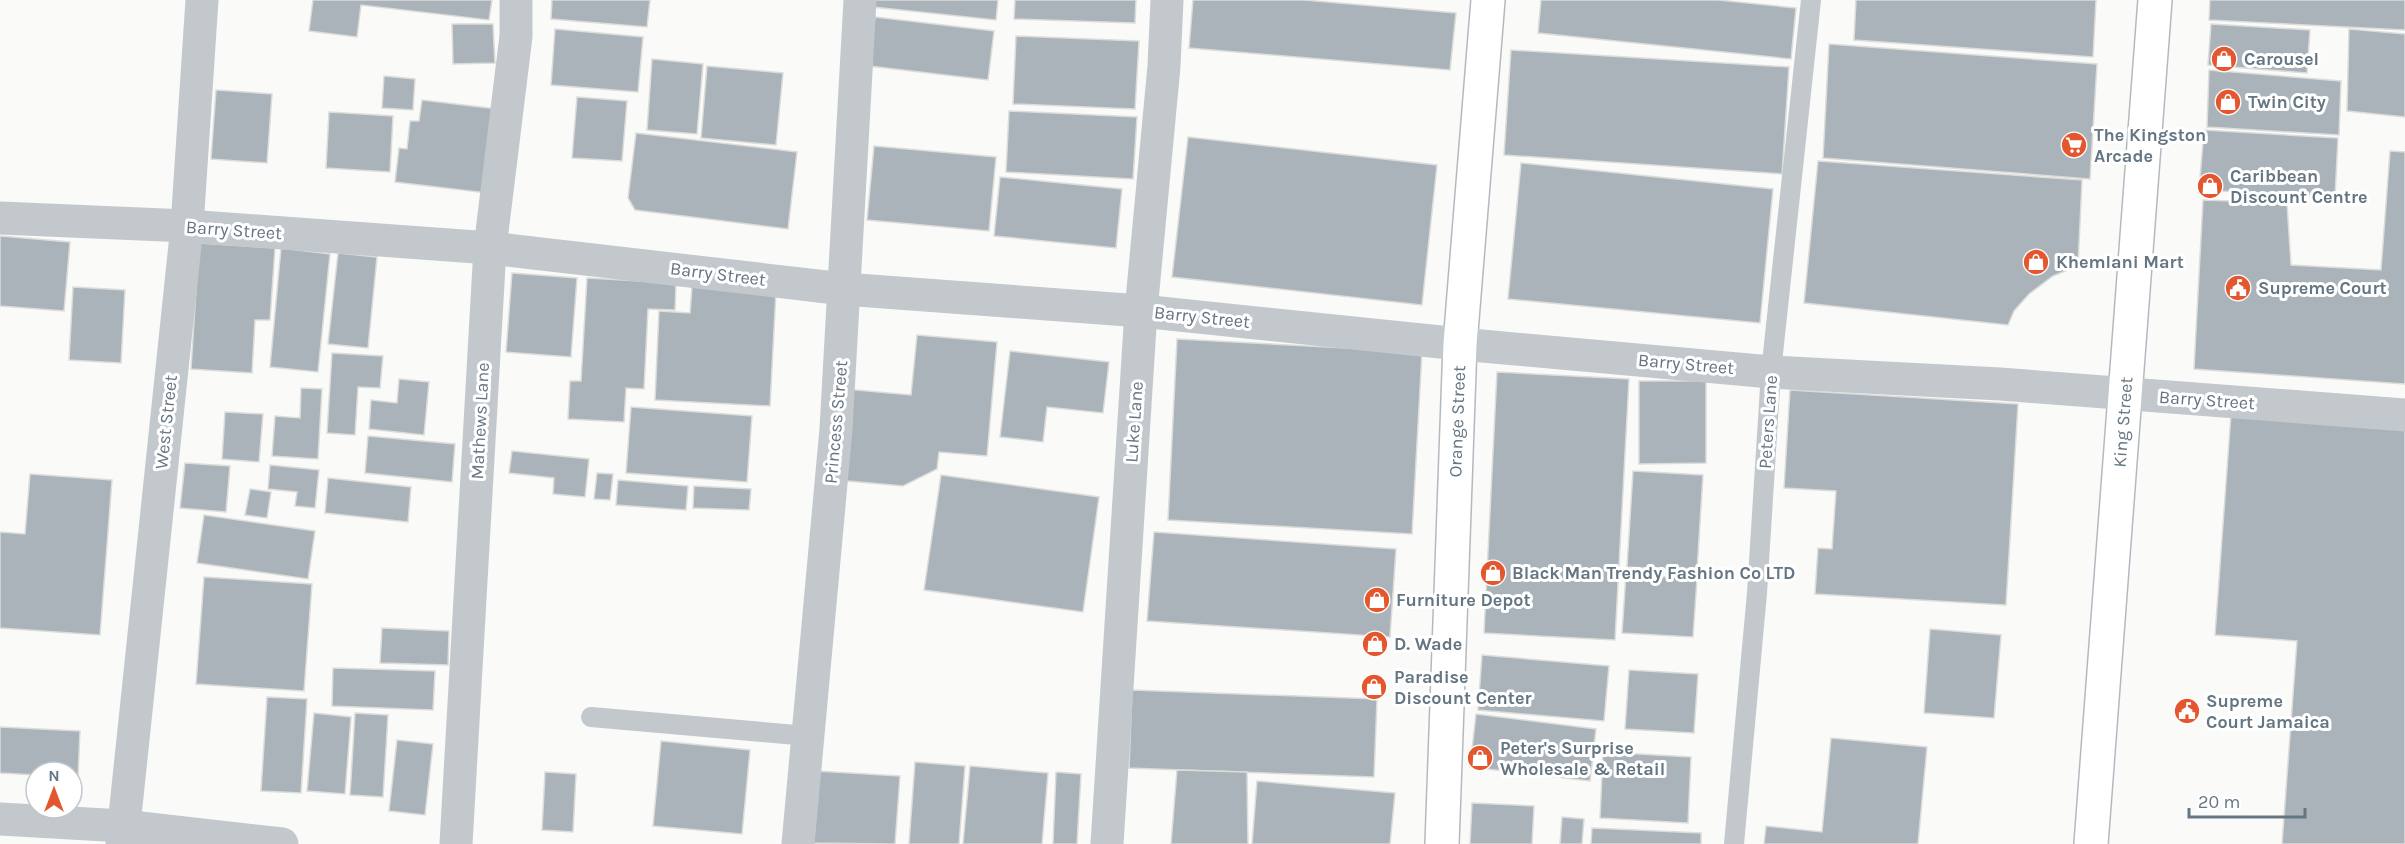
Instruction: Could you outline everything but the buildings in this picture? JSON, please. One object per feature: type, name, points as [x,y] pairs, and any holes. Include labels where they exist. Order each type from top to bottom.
[{"type":"street","name":"West Street","points":[[123,835],[187,226],[202,0]]},
{"type":"street","name":"Mathews Lane","points":[[456,844],[490,248],[516,36],[516,0]]},
{"type":"street","name":"Princess Street","points":[[798,844],[836,429],[860,0]]},
{"type":"street","name":"Luke Lane","points":[[1107,844],[1141,311],[1164,66],[1167,0]]},
{"type":"street","name":"Orange Street","points":[[1442,844],[1461,344],[1488,0]]},
{"type":"street","name":"King Street","points":[[2091,844],[2155,0]]},
{"type":"street","name":"Barry Street","points":[[0,218],[187,226],[490,248],[844,288],[1141,311],[1461,344],[1771,372],[2124,394],[2405,415]]},
{"type":"street","points":[[0,819],[123,835],[282,844]]},
{"type":"lane","name":"Peters Lane","points":[[1734,844],[1756,593],[1771,372],[1812,0]]},
{"type":"lane","points":[[591,717],[808,736]]},
{"type":"place","name":"Carousel","points":[[2224,59]]},
{"type":"place","name":"Twin City","points":[[2228,102]]},
{"type":"place","name":"The Kingston Arcade","points":[[2074,145]]},
{"type":"place","name":"Caribbean Discount Centre","points":[[2210,186]]},
{"type":"place","name":"Khemlani Mart","points":[[2036,262]]},
{"type":"place","name":"Supreme Court","points":[[2238,288]]},
{"type":"place","name":"Black Man Trendy Fashion Co LTD","points":[[1493,573]]},
{"type":"place","name":"Furniture Depot","points":[[1377,600]]},
{"type":"place","name":"D. Wade","points":[[1375,644]]},
{"type":"place","name":"Paradise Discount Center","points":[[1374,687]]},
{"type":"place","name":"Supreme Court Jamaica","points":[[2187,711]]},
{"type":"place","name":"Peter's Surprise Wholesale & Retail","points":[[1480,758]]}]
